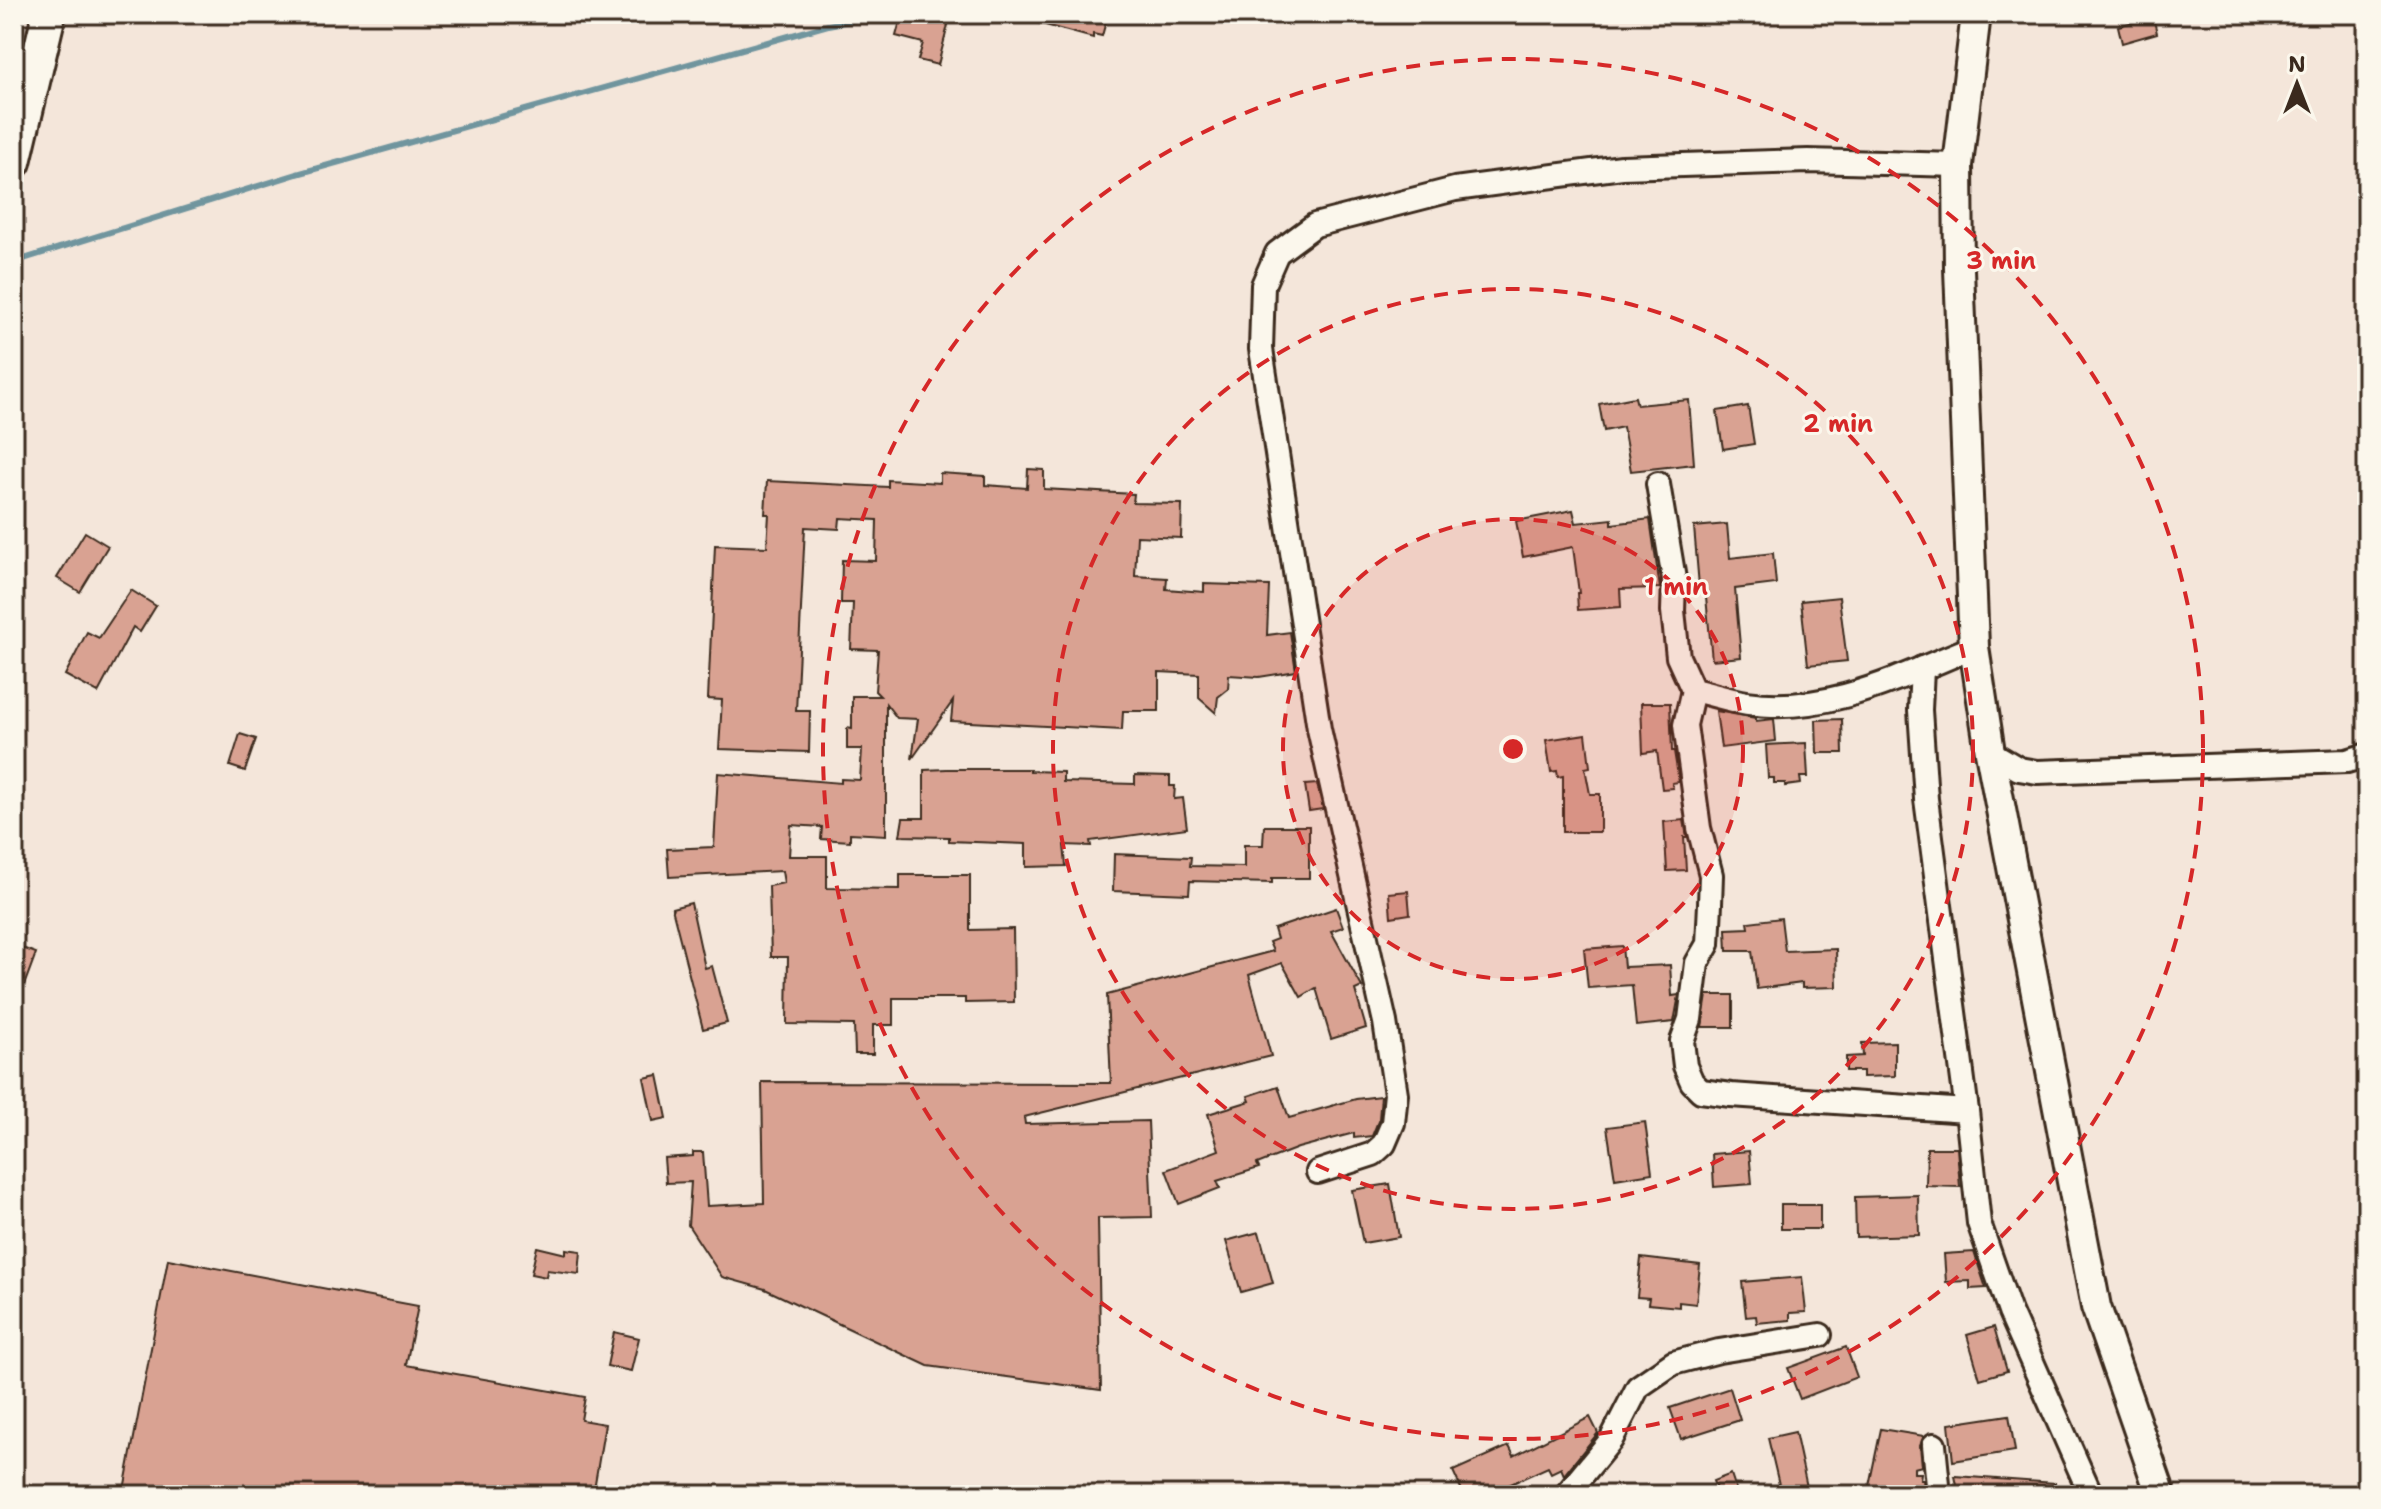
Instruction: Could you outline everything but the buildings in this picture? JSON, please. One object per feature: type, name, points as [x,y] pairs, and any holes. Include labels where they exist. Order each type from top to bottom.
[{"type":"highway","points":[[14,162],[49,14]]},
{"type":"main road","points":[[1976,14],[1958,165],[1959,269],[1974,647],[1990,752],[2096,1307],[2161,1495]]},
{"type":"street","points":[[1318,1172],[1373,1154],[1384,1144],[1393,1123],[1396,1094],[1385,1022],[1319,729],[1261,349],[1263,285],[1277,253],[1315,225],[1455,189],[1622,167],[1808,161],[1958,165]]},
{"type":"street","points":[[1658,484],[1674,579],[1673,611],[1678,657],[1693,690],[1685,725],[1699,828],[1711,875],[1708,944],[1697,963],[1690,1019],[1682,1041],[1685,1066],[1692,1082],[1701,1091],[1731,1095],[1967,1111]]},
{"type":"street","points":[[1693,690],[1749,703],[1809,704],[1853,696],[1974,647]]},
{"type":"street","points":[[1922,668],[1920,710],[1926,799],[1979,1223],[2010,1312],[2091,1495]]},
{"type":"street","points":[[1990,752],[2019,769],[2037,772],[2347,761],[2367,755]]},
{"type":"street","points":[[1566,1495],[1611,1440],[1638,1387],[1673,1363],[1719,1351],[1820,1335]]},
{"type":"street","points":[[1934,1445],[1939,1495]]},
{"type":"waterway","points":[[14,262],[297,174],[828,25],[887,14]]}]
